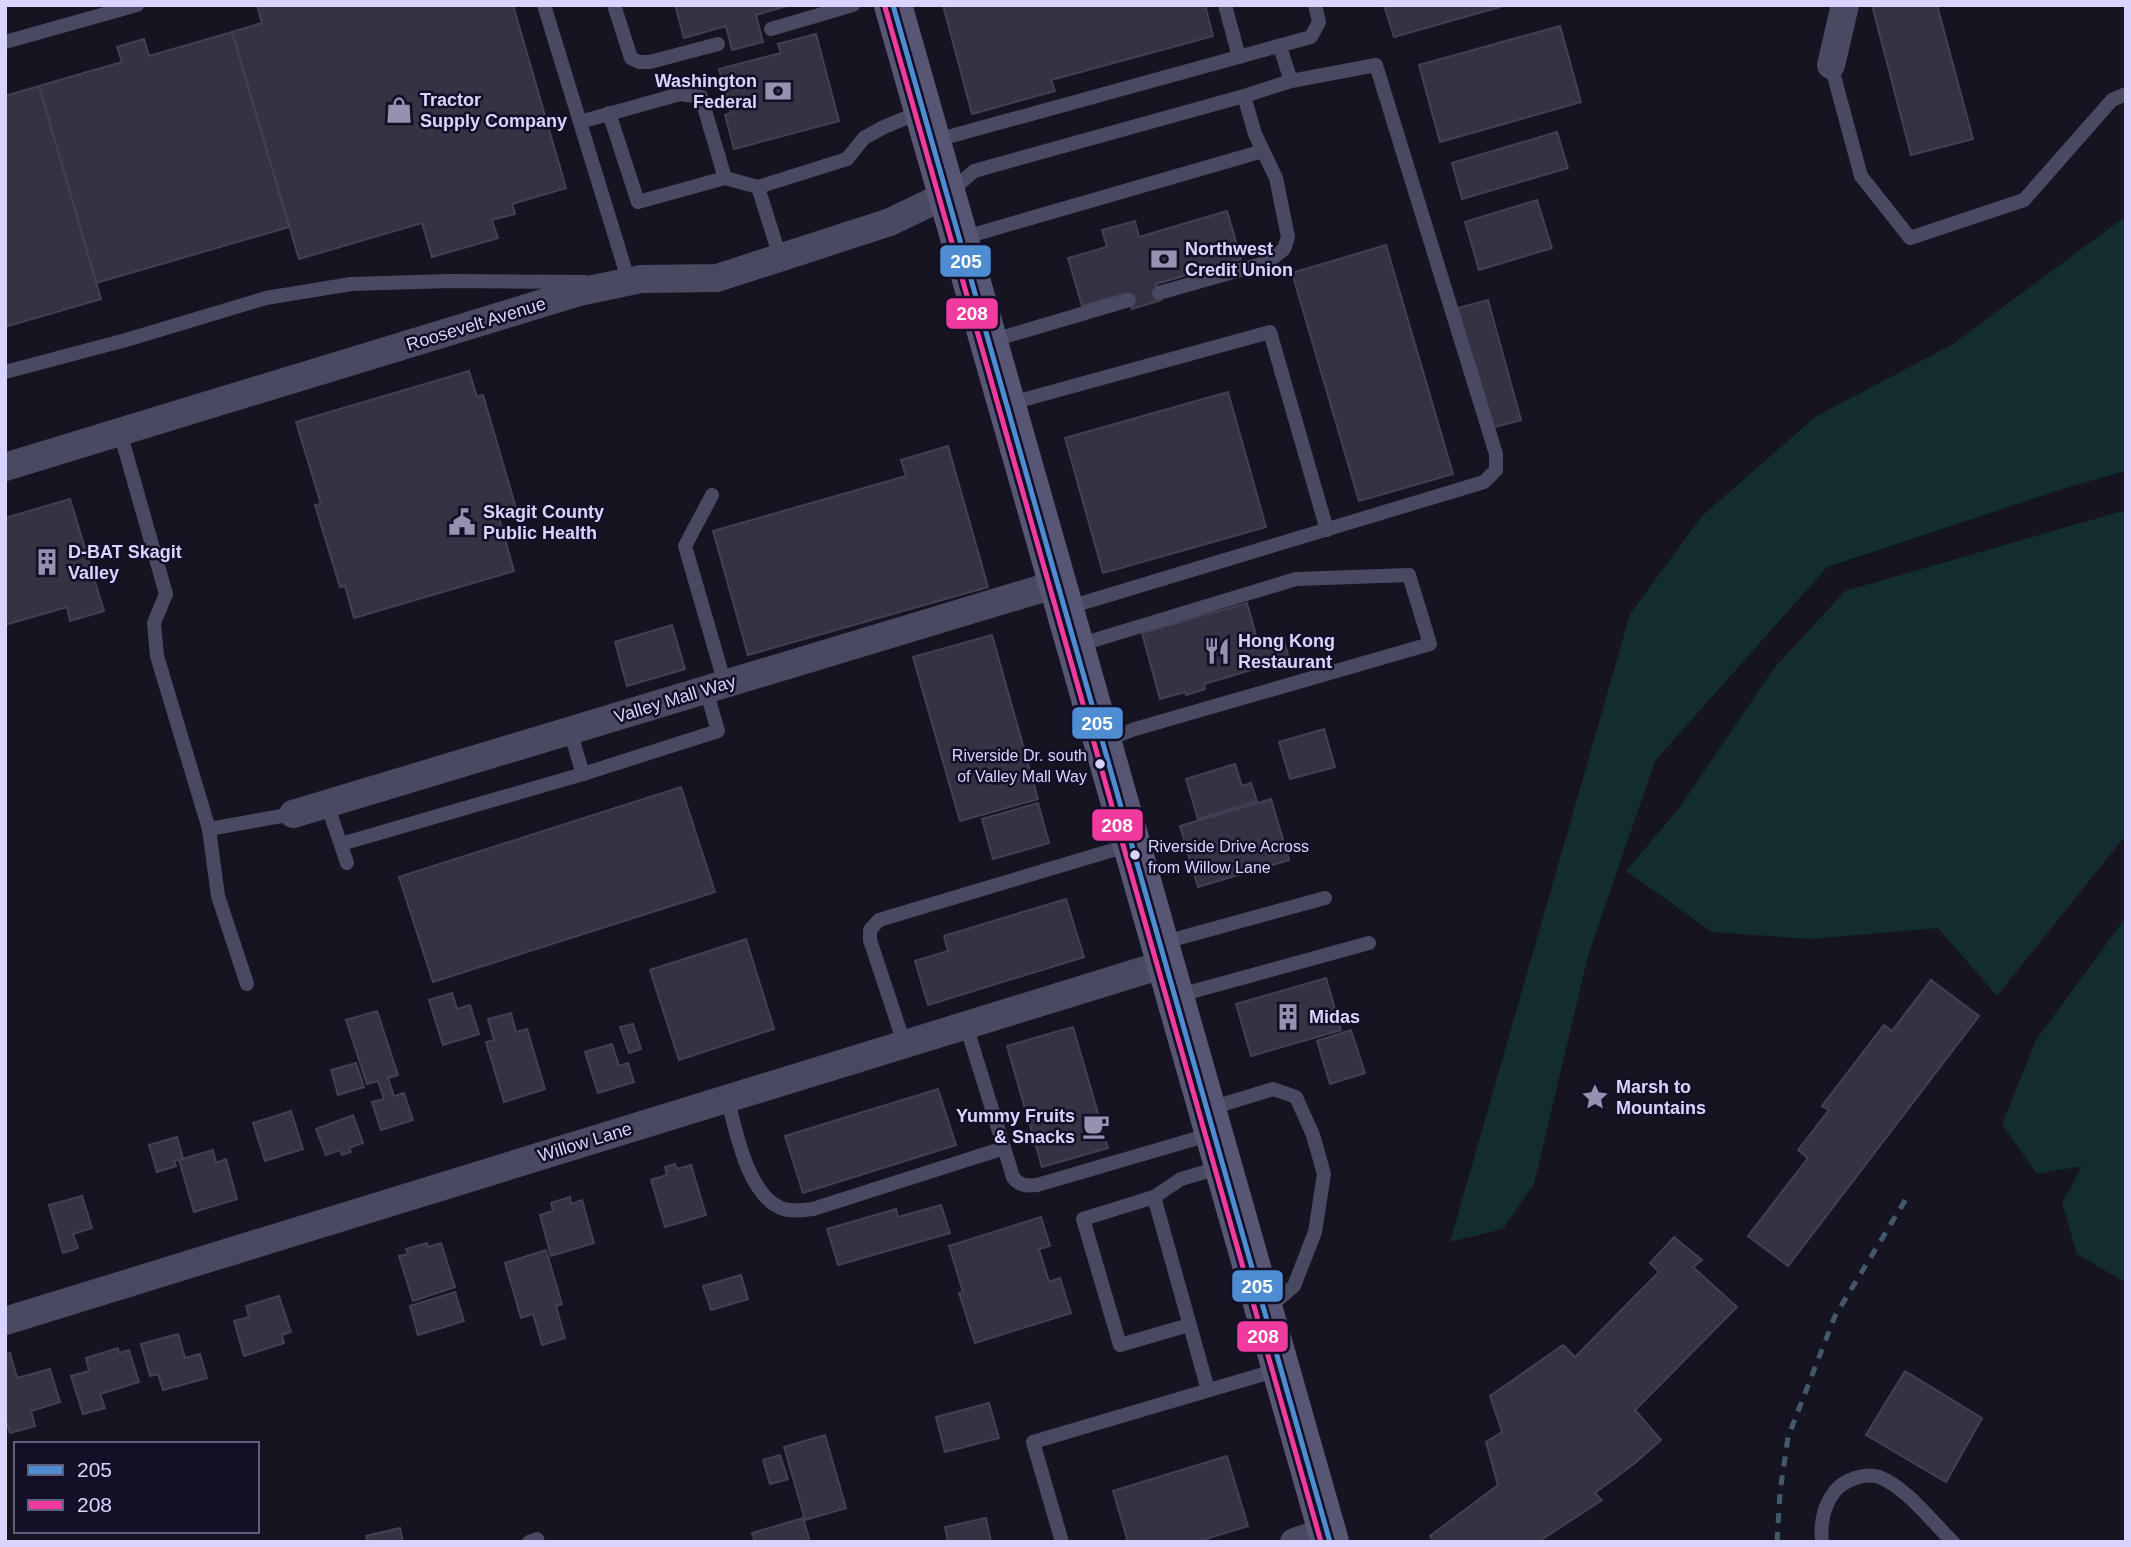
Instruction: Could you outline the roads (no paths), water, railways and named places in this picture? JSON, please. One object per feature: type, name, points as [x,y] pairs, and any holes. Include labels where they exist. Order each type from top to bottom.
[{"type":"main road","points":[[892,5],[1281,1369],[1317,1538]]},
{"type":"street","points":[[1831,65],[1845,5]]},
{"type":"street","name":"Roosevelt Avenue","points":[[5,467],[579,292],[641,279],[717,278],[890,222],[946,195]]},
{"type":"street","name":"Valley Mall Way","points":[[293,814],[715,687],[1061,596]]},
{"type":"street","name":"Willow Lane","points":[[5,1321],[904,1043],[1166,968]]},
{"type":"lane","points":[[5,42],[137,5]]},
{"type":"lane","points":[[5,372],[126,340],[266,298],[351,284],[450,281],[629,282],[544,5]]},
{"type":"lane","points":[[614,5],[631,58],[639,62],[650,62],[718,44]]},
{"type":"lane","points":[[771,29],[853,5]]},
{"type":"lane","points":[[1225,5],[1239,57]]},
{"type":"lane","points":[[609,113],[638,202],[724,178],[758,187],[847,159],[864,138],[884,127],[927,126],[1239,57],[1311,37],[1319,22],[1315,5]]},
{"type":"lane","points":[[1280,47],[1291,81]]},
{"type":"lane","points":[[946,195],[974,171],[1291,81],[1376,65],[1496,454],[1496,470],[1484,482],[1327,530],[1061,596]]},
{"type":"lane","points":[[1831,65],[1861,176],[1910,238],[2024,200],[2112,100],[2126,94]]},
{"type":"lane","points":[[580,122],[680,94],[701,97],[724,178]]},
{"type":"lane","points":[[1159,293],[1268,262],[1284,248],[1287,237],[1276,178],[1255,134],[1244,96]]},
{"type":"lane","points":[[959,239],[1264,151]]},
{"type":"lane","points":[[758,187],[780,257]]},
{"type":"lane","points":[[988,342],[1129,300]]},
{"type":"lane","points":[[1006,405],[1270,332],[1327,530]]},
{"type":"lane","points":[[120,432],[166,594],[154,623],[157,656],[209,829],[218,896],[247,984]]},
{"type":"lane","points":[[341,844],[583,774],[718,731],[715,687],[685,546],[712,495]]},
{"type":"lane","points":[[1075,646],[1296,579],[1409,575],[1430,644],[1135,729],[1102,741]]},
{"type":"lane","points":[[570,731],[583,774]]},
{"type":"lane","points":[[327,804],[347,863]]},
{"type":"lane","points":[[209,829],[293,814]]},
{"type":"lane","points":[[904,1043],[870,940],[870,930],[879,920],[1132,845]]},
{"type":"lane","points":[[1166,968],[1325,898]]},
{"type":"lane","points":[[1166,968],[1368,943]]},
{"type":"lane","points":[[966,1025],[1017,1182],[1028,1186],[1037,1185],[1214,1136]]},
{"type":"lane","points":[[1189,1325],[1119,1345],[1083,1219],[1154,1197],[1181,1179],[1214,1136],[1273,1089],[1296,1097],[1313,1135],[1324,1174],[1315,1232],[1294,1286],[1264,1311]]},
{"type":"lane","points":[[727,1098],[741,1150],[750,1171],[767,1199],[782,1209],[813,1209],[1004,1148]]},
{"type":"lane","points":[[1154,1197],[1208,1390]]},
{"type":"lane","points":[[1062,1542],[1033,1442],[1281,1369]]},
{"type":"lane","points":[[1822,1542],[1821,1529],[1826,1502],[1840,1485],[1857,1477],[1877,1476],[1900,1490],[1953,1542]]},
{"type":"lane","points":[[529,1542],[537,1539],[538,1542]]},
{"type":"railway","points":[[1777,1542],[1780,1492],[1788,1437],[1835,1316],[1906,1199]]},
{"type":"place","name":"Washington Federal","points":[[778,91]]},
{"type":"place","name":"Tractor Supply Company","points":[[399,110]]},
{"type":"place","name":"Northwest Credit Union","points":[[1164,259]]},
{"type":"place","name":"Skagit County Public Health","points":[[462,522]]},
{"type":"place","name":"D-BAT Skagit Valley","points":[[47,562]]},
{"type":"place","name":"Hong Kong Restaurant","points":[[1217,651]]},
{"type":"place","name":"Riverside Dr. south of Valley Mall Way","points":[[1100,764]]},
{"type":"place","name":"Riverside Drive Across from Willow Lane","points":[[1135,855]]},
{"type":"place","name":"Midas","points":[[1288,1017]]},
{"type":"place","name":"Marsh to Mountains","points":[[1595,1097]]},
{"type":"place","name":"Yummy Fruits & Snacks","points":[[1096,1126]]}]
